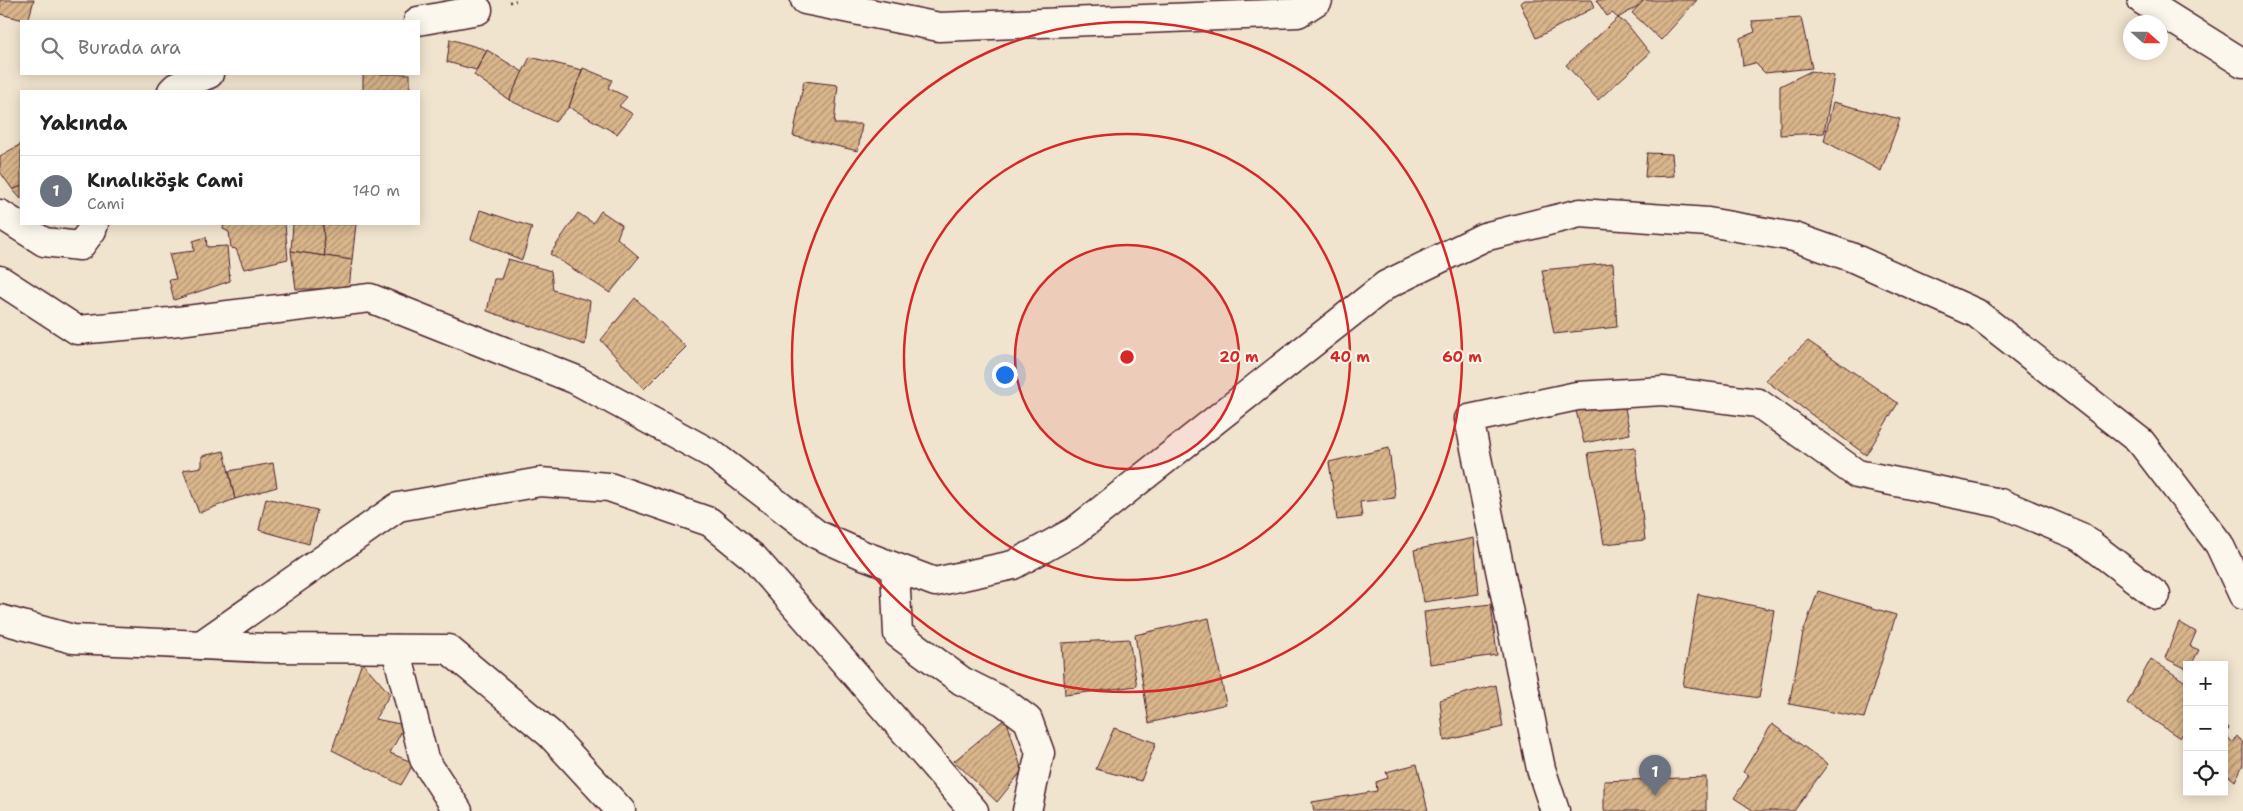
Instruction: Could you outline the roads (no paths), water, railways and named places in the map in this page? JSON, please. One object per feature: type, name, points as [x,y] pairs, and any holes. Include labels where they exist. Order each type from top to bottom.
[{"type":"street","points":[[805,0],[939,27],[1298,13],[1318,0]]},
{"type":"street","points":[[2142,0],[2243,63]]},
{"type":"street","points":[[420,21],[478,10]]},
{"type":"street","points":[[173,90],[176,87],[206,75]]},
{"type":"street","points":[[0,280],[77,330],[170,322],[370,298],[574,379],[712,454],[818,535],[895,568],[935,582],[1013,565],[1076,532],[1386,285],[1484,237],[1580,213],[1708,222],[1794,237],[1851,256],[1976,313],[2141,442],[2219,544],[2243,595]]},
{"type":"street","points":[[0,214],[44,242],[80,246],[94,225]]},
{"type":"street","points":[[1555,811],[1541,769],[1469,419],[1576,396],[1606,394],[1663,391],[1758,403],[1857,474],[2000,503],[2082,537],[2156,596]]},
{"type":"street","points":[[201,645],[398,507],[540,482],[609,486],[710,522],[754,558],[974,811]]},
{"type":"street","points":[[895,568],[898,634],[962,681],[1004,702],[1028,720],[1040,753],[1027,811]]},
{"type":"street","points":[[0,619],[73,639],[201,645],[448,650],[550,734],[622,811]]},
{"type":"street","points":[[396,649],[424,759],[458,811]]},
{"type":"place","name":"Kınalıköşk Cami","points":[[1655,796]]}]
